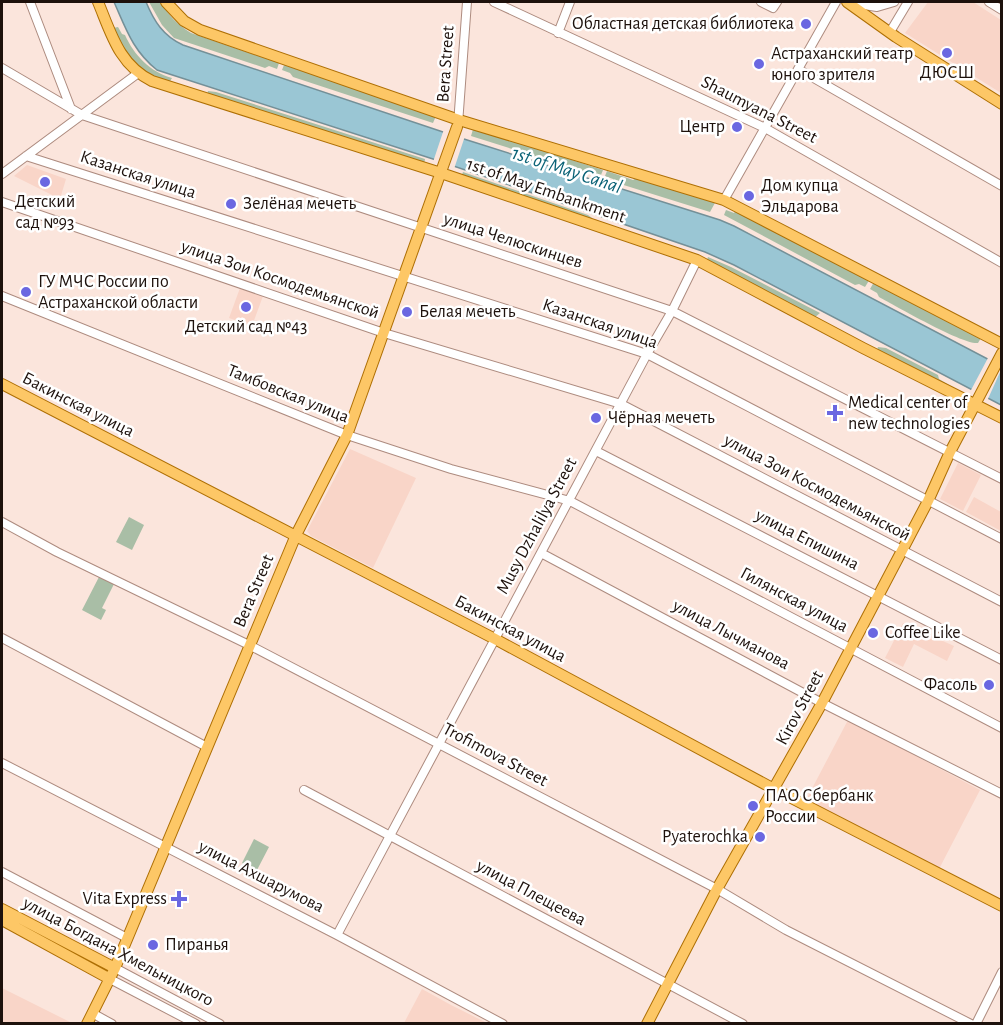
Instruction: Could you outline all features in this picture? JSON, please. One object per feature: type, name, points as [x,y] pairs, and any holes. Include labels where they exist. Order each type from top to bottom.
[{"type":"main road","points":[[98,2],[115,43],[137,74]]},
{"type":"main road","points":[[166,2],[184,21],[200,30],[458,124],[724,200],[1002,344]]},
{"type":"main road","points":[[847,2],[1002,104]]},
{"type":"main road","name":"1st of May Embankment","points":[[137,74],[162,85],[442,171],[697,260],[853,343],[976,402],[1002,418]]},
{"type":"main road","name":"Bera Street","points":[[87,1023],[112,973],[296,536],[347,435],[458,124]]},
{"type":"main road","name":"Kirov Street","points":[[647,1023],[717,889],[822,703],[928,501],[950,452],[1000,355]]},
{"type":"main road","name":"Бакинская улица","points":[[2,384],[495,639],[774,789],[1002,906]]},
{"type":"main road","name":"улица Богдана Хмельницкого","points":[[2,909],[112,973]]},
{"type":"main road","name":"улица Богдана Хмельницкого","points":[[2,920],[112,973]]},
{"type":"street","points":[[30,2],[71,109]]},
{"type":"street","name":"Bera Street","points":[[458,124],[467,2]]},
{"type":"street","name":"Shaumyana Street","points":[[494,2],[765,128],[1002,263]]},
{"type":"street","points":[[558,33],[570,2]]},
{"type":"street","points":[[761,2],[775,5]]},
{"type":"street","points":[[724,200],[836,2]]},
{"type":"street","points":[[847,2],[877,7],[894,2]]},
{"type":"street","points":[[890,32],[908,2]]},
{"type":"street","points":[[989,2],[1002,10]]},
{"type":"street","name":"улица Челюскинцев","points":[[2,68],[82,115],[672,311],[1002,479]]},
{"type":"street","points":[[798,69],[1002,186]]},
{"type":"street","points":[[2,174],[137,74]]},
{"type":"street","name":"Казанская улица","points":[[26,156],[646,354],[1002,539]]},
{"type":"street","name":"улица Зои Космодемьянской","points":[[2,202],[384,333],[621,404],[1002,602]]},
{"type":"street","name":"Musy Dzhalilya Street","points":[[337,935],[570,501],[646,354],[672,311],[697,260]]},
{"type":"street","name":"Тамбовская улица","points":[[2,296],[347,435],[451,469],[570,501]]},
{"type":"street","name":"улица Епишина","points":[[596,451],[1002,660]]},
{"type":"street","name":"Гилянская улица","points":[[570,501],[1002,728]]},
{"type":"street","name":"Trofimova Street","points":[[2,522],[57,552],[249,645],[717,889],[786,930],[970,1023]]},
{"type":"street","name":"улица Лычманова","points":[[541,553],[822,703],[1002,794]]},
{"type":"street","points":[[2,638],[207,747]]},
{"type":"street","name":"улица Ахшарумова","points":[[2,763],[503,1023]]},
{"type":"street","name":"улица Плещеева","points":[[304,790],[743,1023]]},
{"type":"street","points":[[2,872],[127,938]]},
{"type":"street","points":[[976,1023],[1002,972]]},
{"type":"street","name":"улица Богдана Хмельницкого","points":[[112,973],[196,1023]]},
{"type":"street","name":"улица Богдана Хмельницкого","points":[[112,973],[220,1023]]},
{"type":"street","points":[[92,1013],[112,1023]]},
{"type":"shaded area","points":[[928,2],[973,2],[1001,20],[1001,93],[905,33]]},
{"type":"shaded area","name":"Детский сад №93","points":[[27,165],[66,179],[60,199],[14,176]]},
{"type":"shaded area","name":"Детский сад №43","points":[[240,288],[263,296],[252,326],[229,318]]},
{"type":"shaded area","points":[[350,449],[416,478],[373,568],[311,536],[307,531]]},
{"type":"shaded area","points":[[958,463],[981,475],[963,511],[940,499]]},
{"type":"shaded area","points":[[974,497],[1001,512],[1001,531],[966,512]]},
{"type":"shaded area","points":[[903,623],[954,646],[947,661],[914,644],[903,667],[885,658]]},
{"type":"shaded area","points":[[848,720],[980,790],[939,869],[806,800]]},
{"type":"shaded area","points":[[2,988],[72,1023],[2,1023]]},
{"type":"shaded area","points":[[422,989],[451,1005],[487,1023],[404,1023]]},
{"type":"green space","points":[[149,2],[161,2],[174,19],[191,33],[279,63],[277,69],[269,66],[265,68],[174,38],[162,25]]},
{"type":"green space","points":[[118,27],[144,62],[157,72],[172,78],[169,83],[148,74],[134,63],[113,28]]},
{"type":"green space","points":[[284,65],[436,116],[433,123],[293,77],[282,70]]},
{"type":"green space","points":[[208,91],[425,159],[424,165],[207,95]]},
{"type":"green space","points":[[474,126],[603,170],[601,175],[591,174],[471,136]]},
{"type":"green space","points":[[607,171],[633,180],[638,177],[716,201],[710,212],[614,182],[613,179],[605,176]]},
{"type":"green space","points":[[463,172],[588,215],[592,218],[591,221],[461,177]]},
{"type":"green space","points":[[726,210],[734,213],[736,210],[870,279],[865,287],[855,285],[724,215]]},
{"type":"green space","points":[[708,257],[820,313],[814,318],[706,262]]},
{"type":"green space","points":[[874,282],[981,338],[978,343],[970,342],[929,324],[879,297],[870,289]]},
{"type":"green space","points":[[878,347],[886,348],[938,375],[939,379],[954,388],[956,392],[877,350]]},
{"type":"green space","points":[[129,517],[144,525],[132,550],[116,542]]},
{"type":"green space","points":[[100,575],[115,582],[102,608],[106,610],[101,620],[82,610]]},
{"type":"green space","points":[[254,839],[269,847],[257,870],[242,863]]},
{"type":"water","points":[[114,2],[146,2],[160,27],[183,45],[734,226],[1001,366],[1001,405],[705,252],[433,159],[157,70],[136,47]]},
{"type":"pier","points":[[444,129],[465,136],[454,169],[433,162]]},
{"type":"pier","points":[[989,356],[1002,363],[987,401],[970,392]]},
{"type":"place","name":"Областная детская библиотека","points":[[806,24]]},
{"type":"place","name":"ДЮСШ","points":[[947,53]]},
{"type":"place","name":"Астраханский театр юного зрителя","points":[[759,64]]},
{"type":"place","name":"Центр","points":[[737,127]]},
{"type":"place","name":"Детский сад №93","points":[[45,182]]},
{"type":"place","name":"Дом купца Эльдарова","points":[[749,196]]},
{"type":"place","name":"Зелёная мечеть","points":[[231,204]]},
{"type":"place","name":"ГУ МЧС России по Астраханской области","points":[[26,292]]},
{"type":"place","name":"Детский сад №43","points":[[246,307]]},
{"type":"place","name":"Белая мечеть","points":[[407,312]]},
{"type":"place","name":"Medical center of new technologies","points":[[835,413]]},
{"type":"place","name":"Чёрная мечеть","points":[[596,418]]},
{"type":"place","name":"Coffee Like","points":[[873,633]]},
{"type":"place","name":"Фасоль","points":[[989,685]]},
{"type":"place","name":"ПАО Сбербанк России","points":[[753,806]]},
{"type":"place","name":"Pyaterochka","points":[[760,837]]},
{"type":"place","name":"Vita Express","points":[[179,899]]},
{"type":"place","name":"Пиранья","points":[[153,945]]},
{"type":"water label","name":"1st of May Canal","points":[[567,170]]}]
